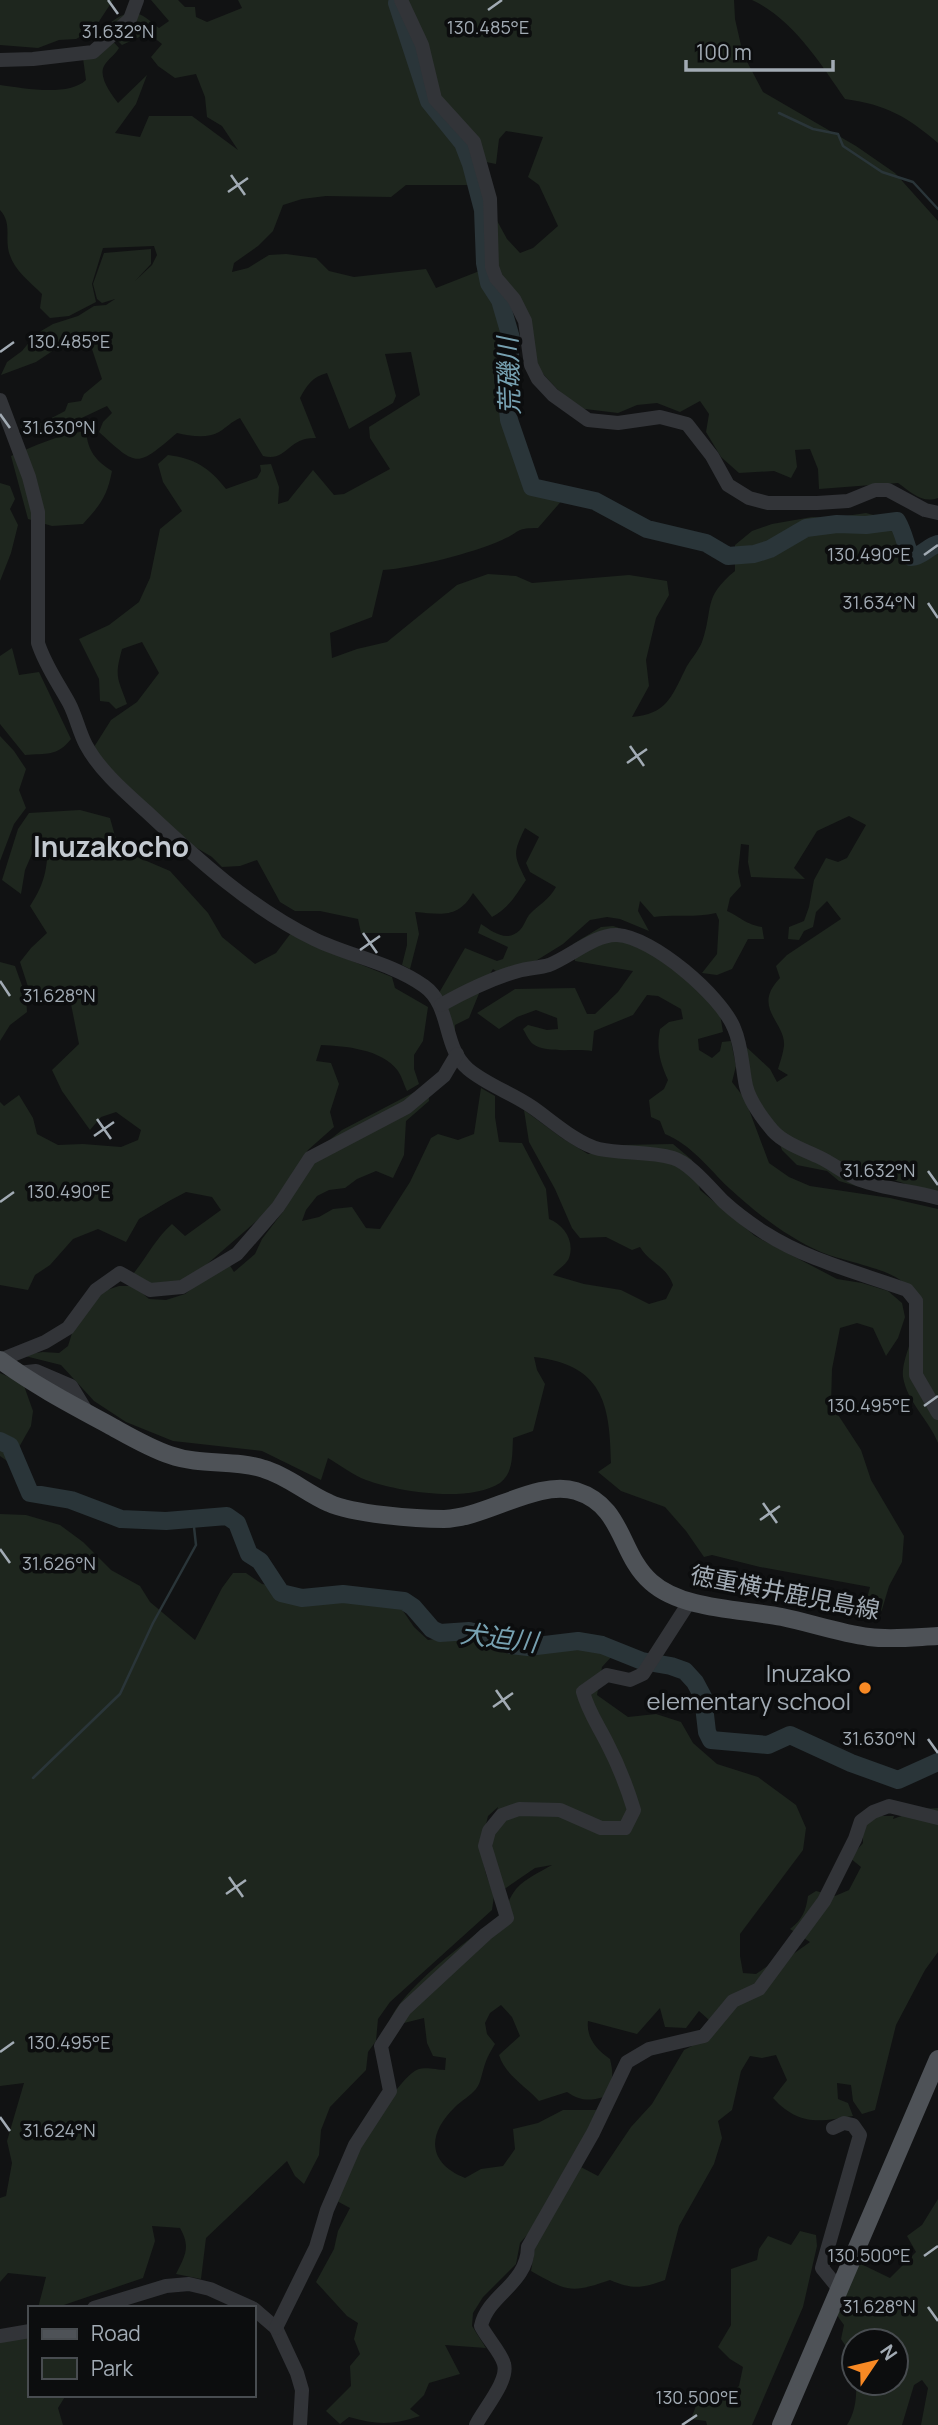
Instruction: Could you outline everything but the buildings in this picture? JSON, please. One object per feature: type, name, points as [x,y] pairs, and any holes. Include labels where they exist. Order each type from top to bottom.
[{"type":"main road","name":"徳重横井鹿児島線","points":[[0,1360],[88,1413],[171,1456],[240,1464],[274,1472],[320,1499],[342,1508],[444,1519],[480,1513],[541,1491],[563,1488],[576,1491],[604,1507],[619,1528],[637,1565],[650,1582],[666,1592],[690,1601],[786,1618],[841,1632],[873,1637],[938,1636]]},
{"type":"main road","points":[[781,2425],[938,2059]]},
{"type":"street","points":[[0,60],[33,60],[93,52],[130,19],[136,0]]},
{"type":"street","points":[[401,0],[422,45],[435,99],[474,142],[490,198],[492,267],[496,278],[514,299],[525,321],[531,365],[538,379],[553,395],[589,420],[618,423],[660,417],[687,424],[712,456],[728,485],[749,498],[768,503],[817,503],[848,501],[875,490],[888,491],[938,513]]},
{"type":"street","points":[[0,400],[29,477],[38,512],[38,643],[44,661],[75,715],[86,745],[118,785],[185,848],[277,919],[316,940],[406,976],[424,986],[437,997],[453,1048],[465,1067],[475,1075],[530,1106],[596,1149],[675,1158],[702,1179],[725,1203],[793,1250],[907,1290],[916,1301],[916,1375],[938,1413]]},
{"type":"street","points":[[440,1005],[475,986],[519,971],[548,965],[576,953],[599,938],[617,935],[640,942],[686,973],[720,1005],[734,1027],[753,1104],[775,1133],[863,1181],[938,1198]]},
{"type":"street","points":[[0,1360],[44,1342],[68,1328],[96,1290],[120,1273],[150,1290],[183,1287],[237,1254],[278,1207],[310,1157],[407,1107],[444,1076],[457,1054]]},
{"type":"street","points":[[276,2328],[316,2247],[327,2210],[355,2145],[390,2091],[382,2046],[405,2009],[507,1918],[485,1846],[489,1831],[502,1815],[519,1809],[560,1810],[601,1828],[625,1828],[634,1810],[627,1787],[607,1743],[589,1713],[583,1692],[607,1675],[631,1680],[643,1674],[690,1601]]},
{"type":"street","points":[[476,2425],[505,2374],[505,2366],[481,2326],[484,2313],[510,2288],[525,2267],[528,2247],[593,2133],[627,2062],[649,2049],[704,2036],[733,2001],[759,1989],[824,1901],[862,1821],[873,1812],[889,1807],[938,1818]]},
{"type":"street","points":[[833,2128],[844,2123],[853,2125],[860,2135],[822,2269],[839,2289]]},
{"type":"street","points":[[100,2306],[166,2286],[189,2284],[248,2306]]},
{"type":"street","points":[[256,2311],[276,2328],[302,2390],[300,2425]]},
{"type":"street","points":[[0,2336],[28,2331]]},
{"type":"green space","points":[[0,0],[113,0],[94,29],[76,39],[59,40],[38,48],[0,45]]},
{"type":"green space","points":[[151,0],[178,0],[185,7],[195,7],[196,17],[207,22],[242,8],[238,0],[396,0],[415,64],[422,101],[443,120],[474,185],[406,185],[391,197],[326,196],[283,205],[273,231],[234,263],[232,272],[248,268],[269,255],[286,254],[316,258],[329,271],[354,277],[426,269],[436,288],[482,270],[493,280],[503,302],[503,352],[498,394],[512,419],[510,445],[519,456],[525,481],[544,485],[564,498],[538,528],[521,530],[490,545],[460,555],[383,570],[372,617],[330,633],[332,658],[387,642],[457,585],[488,574],[516,576],[532,583],[629,575],[667,581],[669,595],[656,618],[646,660],[649,686],[632,717],[643,715],[660,708],[676,689],[702,642],[713,596],[735,571],[735,545],[752,531],[772,524],[812,517],[832,518],[866,513],[892,520],[899,544],[908,551],[930,543],[938,535],[938,1201],[912,1186],[893,1180],[862,1175],[856,1186],[839,1181],[827,1171],[797,1165],[782,1150],[770,1118],[754,1096],[741,1042],[770,1069],[777,1082],[788,1075],[778,1069],[784,1049],[783,1037],[769,1006],[772,989],[780,978],[776,966],[787,955],[841,919],[827,901],[816,912],[813,927],[804,931],[799,940],[788,939],[789,927],[804,921],[814,880],[826,858],[838,862],[847,858],[866,825],[849,816],[817,831],[794,868],[805,879],[751,877],[749,845],[741,844],[738,872],[741,886],[730,898],[727,911],[762,927],[764,939],[748,939],[732,969],[717,975],[702,973],[717,954],[719,920],[716,913],[654,917],[640,901],[638,911],[649,931],[620,919],[607,917],[590,920],[563,944],[534,962],[497,972],[493,969],[469,1018],[455,1025],[455,1033],[439,993],[465,948],[497,961],[503,959],[508,947],[478,933],[481,924],[500,935],[515,934],[556,887],[530,872],[526,863],[539,837],[525,828],[516,854],[526,880],[503,910],[492,917],[473,893],[455,911],[441,914],[415,912],[419,934],[410,969],[402,965],[407,933],[361,933],[358,919],[320,911],[295,911],[280,902],[257,860],[240,866],[222,867],[212,857],[180,838],[89,755],[111,720],[137,702],[159,673],[142,642],[122,649],[118,678],[127,704],[116,709],[109,702],[100,701],[99,679],[79,639],[109,625],[139,602],[150,578],[160,529],[182,511],[163,482],[158,464],[168,455],[186,459],[214,475],[226,489],[257,478],[261,471],[260,465],[271,464],[279,487],[278,504],[288,501],[313,470],[334,495],[344,494],[390,469],[370,438],[369,427],[420,395],[411,352],[385,354],[396,396],[393,403],[349,429],[327,373],[317,377],[310,382],[300,398],[316,438],[299,441],[278,456],[271,457],[263,456],[240,418],[209,436],[177,433],[153,452],[138,459],[122,452],[99,432],[103,422],[112,413],[107,406],[71,423],[30,434],[21,428],[21,423],[42,423],[65,411],[68,403],[81,401],[84,394],[102,379],[90,343],[81,332],[36,362],[1,375],[7,362],[22,351],[36,334],[53,324],[78,316],[94,306],[106,305],[115,299],[102,303],[97,299],[93,284],[104,253],[151,249],[151,264],[135,281],[152,265],[157,255],[154,246],[103,248],[92,284],[96,302],[69,316],[50,318],[40,308],[42,294],[21,274],[10,255],[7,224],[0,210],[0,85],[57,90],[78,85],[86,80],[82,51],[110,38],[119,48],[104,66],[103,75],[106,86],[118,103],[147,75],[136,104],[115,133],[140,137],[149,116],[192,116],[238,150],[222,126],[207,117],[205,97],[196,74],[175,78],[158,66],[151,57],[162,44],[148,33],[122,45],[108,31],[110,23],[130,13],[141,15],[159,28],[169,21]]},
{"type":"green space","points":[[407,0],[734,0],[735,19],[743,54],[763,92],[856,146],[895,173],[938,221],[938,498],[922,498],[898,483],[819,489],[818,469],[810,449],[795,450],[797,467],[791,478],[774,471],[739,473],[721,457],[706,432],[709,414],[700,401],[680,412],[657,403],[637,405],[618,413],[577,408],[534,364],[518,307],[488,251],[489,206],[507,239],[520,253],[533,248],[558,226],[539,185],[528,177],[543,137],[506,131],[499,139],[496,164],[476,160],[470,130],[442,102]]},
{"type":"green space","points":[[752,0],[938,0],[938,143],[895,113],[845,99],[793,30],[767,8]]},
{"type":"green space","points":[[86,431],[93,454],[112,471],[108,488],[98,506],[83,524],[52,526],[28,519],[11,456],[56,438]]},
{"type":"green space","points":[[0,483],[10,486],[15,499],[10,509],[18,525],[0,581]]},
{"type":"green space","points":[[12,648],[19,675],[39,672],[71,739],[61,749],[45,754],[25,755],[0,724],[0,656]]},
{"type":"green space","points":[[0,736],[26,769],[19,790],[26,808],[14,824],[0,861]]},
{"type":"green space","points":[[80,810],[110,818],[115,836],[128,853],[170,871],[208,913],[222,937],[255,964],[276,953],[291,933],[392,977],[395,988],[428,1007],[423,1041],[414,1055],[414,1069],[419,1084],[407,1091],[398,1071],[383,1058],[352,1048],[321,1045],[316,1061],[331,1063],[339,1084],[330,1112],[334,1127],[308,1150],[268,1211],[191,1278],[162,1288],[142,1283],[133,1274],[172,1224],[185,1236],[221,1210],[212,1197],[186,1192],[139,1219],[126,1242],[98,1229],[73,1239],[50,1265],[35,1275],[28,1290],[0,1285],[0,1102],[4,1106],[19,1095],[33,1118],[37,1134],[58,1145],[121,1147],[138,1140],[141,1130],[116,1112],[101,1117],[90,1130],[62,1091],[52,1070],[79,1044],[68,989],[60,986],[32,999],[20,962],[47,933],[30,906],[44,876],[48,843],[38,840],[25,870],[21,894],[2,880],[18,829],[29,813]]},
{"type":"green space","points":[[613,926],[628,931],[661,952],[720,1014],[723,1032],[698,1039],[699,1050],[712,1058],[720,1051],[722,1042],[731,1041],[736,1066],[732,1082],[745,1099],[769,1163],[789,1177],[810,1186],[890,1198],[938,1209],[938,1443],[913,1403],[903,1377],[913,1323],[912,1307],[904,1284],[890,1274],[821,1252],[785,1232],[739,1197],[692,1151],[665,1134],[660,1121],[651,1117],[649,1100],[664,1089],[668,1080],[658,1043],[660,1029],[669,1022],[683,1019],[681,1009],[658,996],[647,995],[633,1015],[594,1031],[592,1051],[553,1050],[533,1044],[523,1029],[528,1025],[547,1030],[558,1029],[557,1018],[536,1010],[517,1017],[499,1029],[477,1013],[515,989],[575,988],[587,1014],[595,1014],[618,992],[633,971],[575,961],[573,944],[601,927]]},
{"type":"green space","points":[[0,962],[15,966],[26,997],[27,1012],[10,1025],[0,1041]]},
{"type":"green space","points":[[428,1085],[429,1101],[406,1121],[404,1155],[393,1178],[376,1171],[357,1179],[345,1188],[329,1190],[317,1196],[306,1210],[302,1221],[319,1217],[333,1209],[352,1207],[366,1228],[380,1229],[410,1182],[431,1138],[438,1134],[458,1140],[474,1134],[481,1088],[495,1096],[499,1142],[522,1143],[546,1189],[549,1219],[567,1234],[571,1246],[569,1258],[553,1275],[584,1284],[621,1290],[649,1304],[666,1299],[673,1285],[666,1273],[640,1247],[632,1250],[606,1237],[580,1238],[572,1228],[555,1189],[529,1142],[524,1110],[588,1154],[622,1145],[673,1144],[692,1160],[700,1190],[755,1236],[837,1279],[888,1291],[902,1303],[905,1317],[898,1338],[886,1356],[873,1328],[857,1323],[840,1328],[832,1369],[831,1404],[861,1450],[871,1480],[904,1536],[902,1562],[889,1586],[881,1613],[864,1610],[870,1587],[760,1567],[712,1555],[704,1557],[665,1507],[621,1491],[598,1472],[611,1463],[604,1405],[598,1390],[588,1378],[575,1368],[557,1361],[534,1357],[537,1370],[545,1384],[533,1431],[513,1438],[511,1462],[505,1479],[487,1489],[471,1493],[434,1494],[366,1480],[328,1458],[321,1480],[262,1451],[173,1441],[126,1422],[94,1401],[61,1365],[21,1355],[59,1353],[68,1346],[73,1330],[98,1293],[119,1286],[134,1286],[149,1299],[166,1300],[185,1294],[227,1261],[234,1272],[255,1254],[262,1239],[285,1209],[297,1185],[332,1138],[342,1130]]},
{"type":"green space","points":[[0,1373],[23,1383],[33,1411],[31,1426],[10,1463],[0,1456]]},
{"type":"green space","points":[[0,1514],[26,1515],[60,1525],[83,1542],[111,1570],[140,1586],[150,1602],[195,1640],[222,1588],[233,1573],[246,1573],[262,1584],[350,1601],[387,1603],[401,1608],[414,1627],[428,1640],[452,1637],[480,1641],[508,1651],[576,1648],[613,1655],[602,1667],[597,1695],[628,1717],[656,1714],[681,1722],[693,1743],[717,1764],[758,1777],[796,1805],[806,1828],[803,1850],[740,1934],[743,1973],[756,1974],[789,1957],[810,1942],[790,1929],[803,1915],[808,1896],[816,1891],[835,1896],[849,1890],[861,1867],[850,1858],[863,1843],[862,1827],[875,1816],[894,1816],[893,1819],[921,1809],[938,1808],[938,1952],[925,1970],[896,2025],[875,2110],[862,2114],[853,2101],[851,2085],[837,2083],[838,2099],[848,2103],[853,2116],[830,2120],[801,2118],[773,2098],[787,2080],[776,2055],[762,2058],[750,2056],[741,2071],[732,2110],[718,2121],[722,2138],[714,2164],[679,2226],[665,2280],[638,2287],[610,2280],[577,2289],[553,2283],[531,2271],[537,2236],[577,2165],[598,2176],[631,2127],[652,2104],[684,2050],[692,2046],[696,2034],[709,2020],[699,2011],[686,2028],[665,2027],[660,2008],[637,2034],[588,2021],[591,2038],[597,2048],[610,2059],[612,2079],[604,2097],[585,2099],[567,2092],[539,2101],[511,2074],[499,2055],[520,2036],[512,2017],[501,2005],[490,2013],[485,2023],[487,2034],[495,2044],[478,2087],[455,2107],[439,2127],[435,2147],[443,2164],[465,2178],[481,2169],[503,2166],[515,2149],[513,2129],[538,2123],[563,2110],[600,2110],[534,2227],[520,2243],[516,2264],[483,2297],[473,2313],[472,2326],[486,2348],[445,2345],[460,2374],[429,2383],[424,2395],[410,2409],[420,2416],[385,2423],[349,2417],[340,2424],[326,2411],[351,2386],[350,2366],[360,2354],[354,2339],[358,2323],[347,2316],[316,2282],[334,2249],[338,2231],[350,2208],[335,2200],[384,2107],[397,2089],[419,2069],[445,2070],[446,2058],[433,2056],[427,2043],[424,2018],[388,2027],[393,2015],[425,1976],[497,1919],[520,1885],[552,1865],[535,1868],[503,1890],[491,1869],[493,1826],[498,1807],[488,1816],[480,1849],[494,1896],[492,1910],[390,2002],[378,2019],[376,2041],[368,2052],[366,2070],[330,2107],[321,2130],[319,2155],[304,2184],[295,2176],[287,2161],[206,2238],[201,2279],[176,2274],[186,2251],[180,2228],[152,2226],[155,2241],[143,2278],[61,2306],[39,2306],[46,2277],[8,2273],[0,2282],[0,2198],[6,2196],[12,2163],[7,2141],[24,2083],[0,2086]]},
{"type":"green space","points":[[938,2199],[938,2425],[921,2425],[928,2388],[922,2380],[914,2385],[902,2425],[847,2425],[856,2397],[910,2397],[910,2327],[844,2327],[836,2314],[859,2263],[890,2278],[916,2252],[907,2236],[922,2225]]},
{"type":"green space","points":[[800,2231],[816,2235],[817,2246],[803,2307],[752,2425],[707,2425],[706,2421],[691,2419],[702,2390],[721,2394],[739,2386],[743,2367],[718,2347],[731,2325],[731,2269],[757,2260],[759,2249],[768,2236],[791,2245]]},
{"type":"green space","points":[[28,2330],[28,2397],[65,2397],[58,2408],[63,2425],[0,2425],[0,2341]]},
{"type":"waterway","name":"荒磯川","points":[[397,3],[429,101],[463,143],[471,164],[483,210],[485,263],[489,283],[500,300],[511,338],[507,399],[509,420],[532,487],[595,501],[647,529],[706,543],[728,556],[754,554],[770,549],[806,528],[837,524],[866,525],[897,521],[911,557],[938,544]]},
{"type":"waterway","points":[[779,113],[813,129],[838,134],[843,146],[882,172],[913,182],[938,209]]},
{"type":"waterway","name":"犬迫川","points":[[0,1441],[10,1446],[30,1493],[71,1500],[121,1519],[166,1521],[227,1516],[237,1523],[249,1554],[260,1561],[281,1593],[302,1598],[343,1594],[404,1601],[413,1607],[432,1629],[440,1633],[469,1631],[511,1645],[528,1647],[578,1641],[602,1645],[642,1661],[671,1666],[685,1671],[695,1682],[703,1697],[707,1732],[711,1740],[768,1745],[790,1735],[851,1763],[898,1780],[938,1762]]},
{"type":"waterway","points":[[33,1778],[120,1694],[153,1623],[196,1545],[193,1518]]},
{"type":"place","name":"Inuzako elementary school","points":[[865,1688]]},
{"type":"district","name":"Inuzakocho","points":[[111,847]]}]
